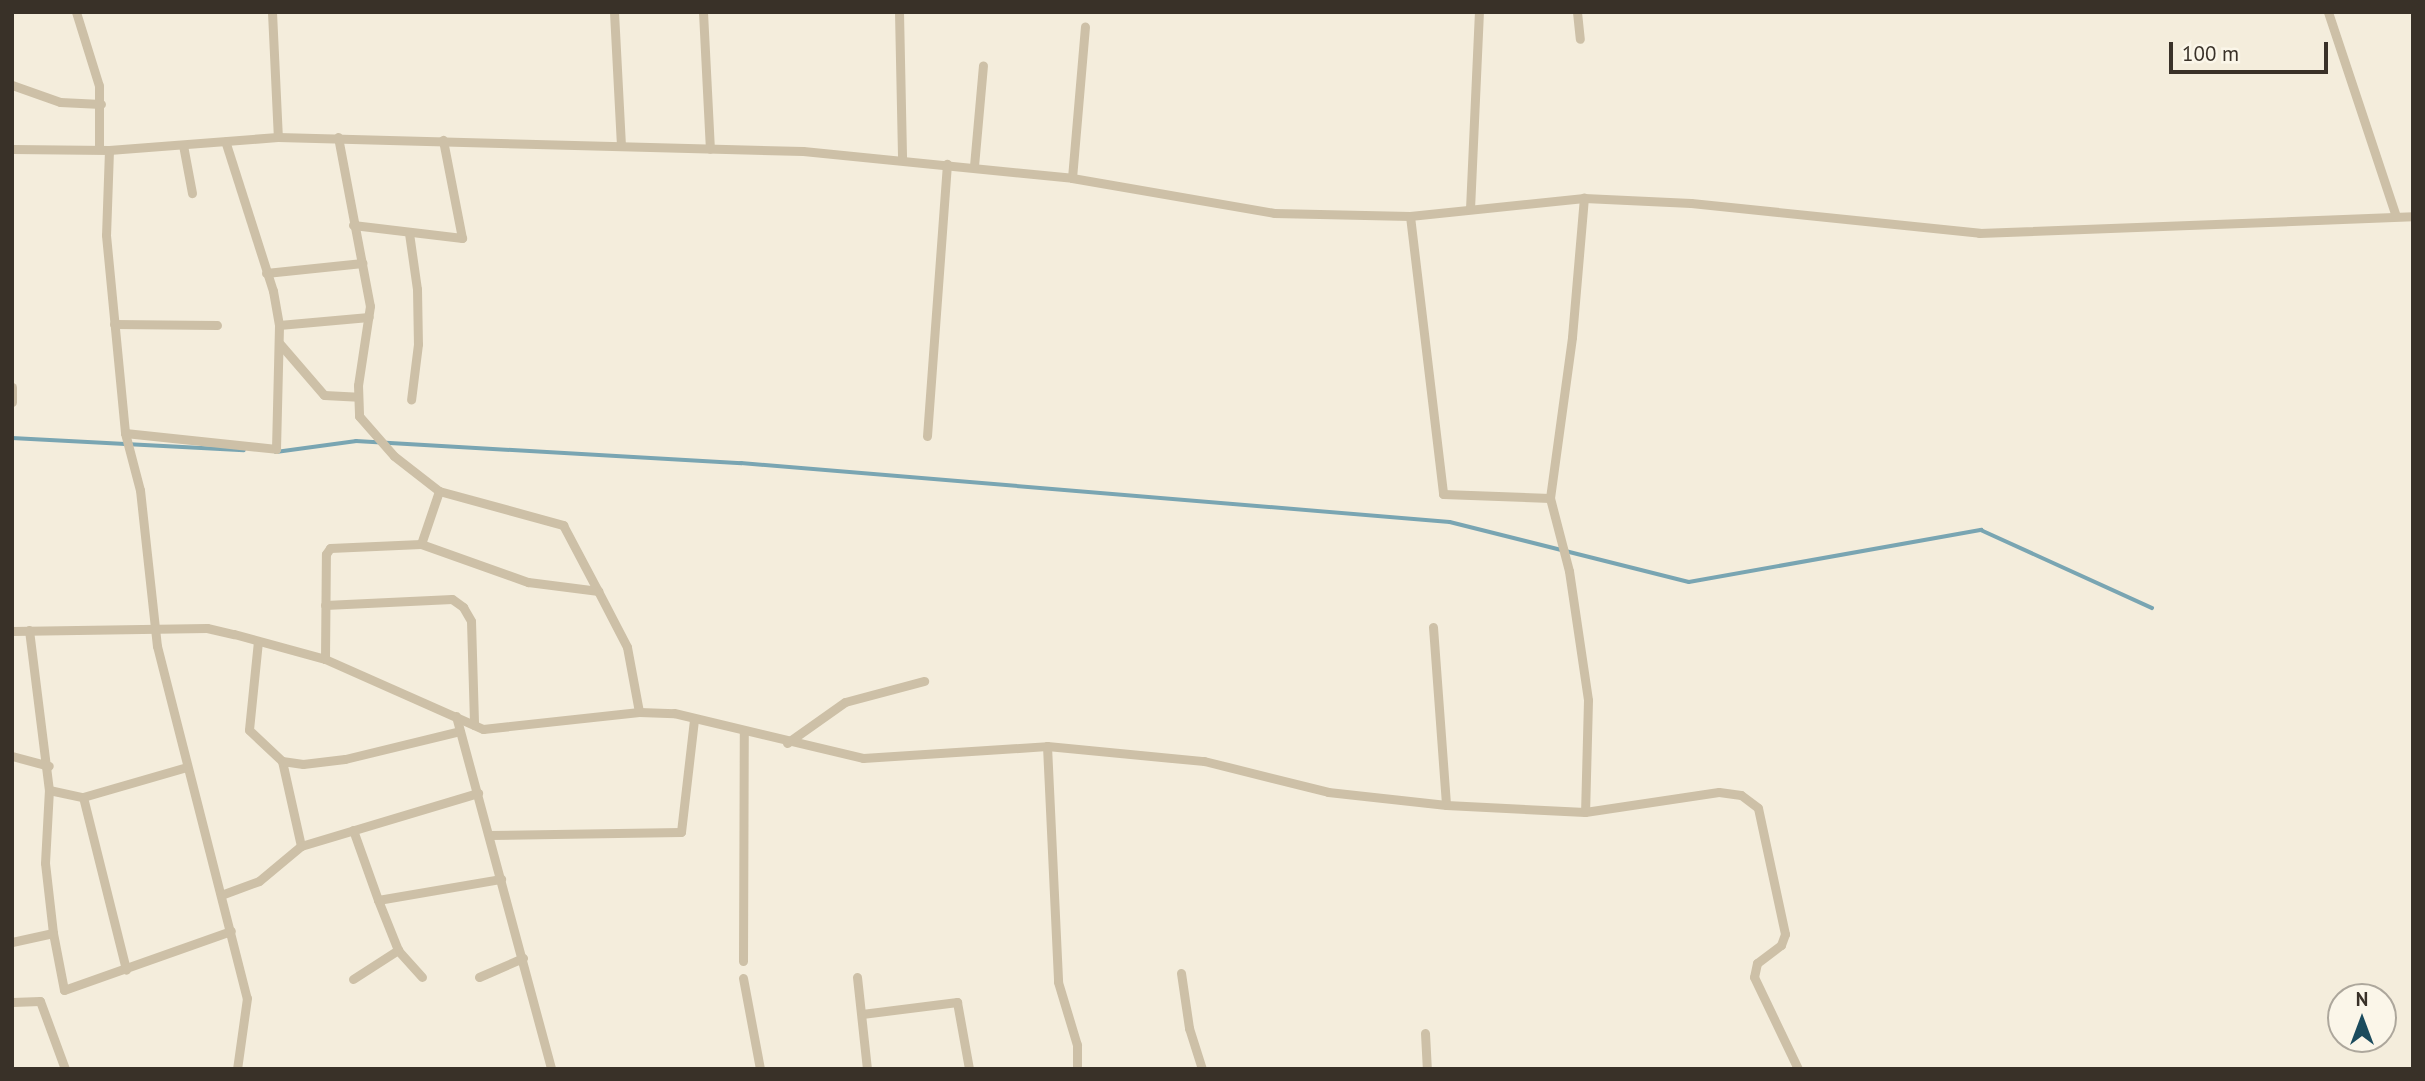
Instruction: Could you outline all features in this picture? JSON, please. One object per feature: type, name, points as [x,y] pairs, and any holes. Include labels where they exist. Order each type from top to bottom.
[{"type":"street","points":[[76,12],[101,104],[106,235],[114,324],[126,436],[139,490],[154,631],[247,998],[237,1069]]},
{"type":"street","points":[[272,12],[278,137]]},
{"type":"street","points":[[614,12],[621,146]]},
{"type":"street","points":[[703,12],[710,149]]},
{"type":"street","points":[[899,12],[902,158]]},
{"type":"street","points":[[1470,209],[1479,12]]},
{"type":"street","points":[[1577,12],[1580,39]]},
{"type":"street","points":[[2328,12],[2396,216]]},
{"type":"street","points":[[1072,178],[1085,27]]},
{"type":"street","points":[[974,166],[983,65]]},
{"type":"street","points":[[12,85],[60,102],[101,104]]},
{"type":"street","points":[[12,149],[104,150],[278,137],[710,149],[902,158],[974,166],[1072,178],[1274,213],[1410,216],[1584,198],[1690,202],[1979,233],[2413,216]]},
{"type":"street","points":[[338,138],[362,263],[369,317],[358,397],[359,416],[394,456],[439,491],[563,525],[627,647],[639,712]]},
{"type":"street","points":[[126,436],[276,449],[279,325],[266,273],[225,141]]},
{"type":"street","points":[[353,225],[462,238],[443,141]]},
{"type":"street","points":[[183,145],[192,192]]},
{"type":"street","points":[[927,436],[947,164]]},
{"type":"street","points":[[1584,198],[1572,337],[1550,498],[1569,570],[1588,700],[1586,812]]},
{"type":"street","points":[[1410,216],[1443,494],[1550,498]]},
{"type":"street","points":[[409,233],[417,289],[418,344],[411,400]]},
{"type":"street","points":[[266,273],[362,263]]},
{"type":"street","points":[[279,325],[369,317]]},
{"type":"street","points":[[114,324],[217,325]]},
{"type":"street","points":[[280,344],[324,395],[358,397]]},
{"type":"street","points":[[12,387],[12,402]]},
{"type":"street","points":[[421,544],[439,491]]},
{"type":"street","points":[[325,659],[326,554],[330,548],[421,544],[528,582],[598,591]]},
{"type":"street","points":[[325,605],[452,599],[463,607],[471,621],[474,725]]},
{"type":"street","points":[[1433,627],[1446,805]]},
{"type":"street","points":[[12,631],[154,631],[206,628],[325,659],[474,725],[503,730],[639,712],[694,719],[787,743],[863,758],[1047,746],[1204,761],[1328,792],[1446,805],[1586,812],[1719,792],[1741,796],[1758,808],[1785,934],[1781,945],[1757,963],[1754,977],[1798,1069]]},
{"type":"street","points":[[29,630],[49,766],[45,863],[53,933],[64,990],[127,970],[230,931]]},
{"type":"street","points":[[258,641],[249,730],[282,761],[300,846]]},
{"type":"street","points":[[787,743],[845,702],[924,681]]},
{"type":"street","points":[[456,716],[551,1069]]},
{"type":"street","points":[[489,835],[681,832],[694,719]]},
{"type":"street","points":[[282,761],[303,764],[345,759],[460,731]]},
{"type":"street","points":[[743,961],[744,732]]},
{"type":"street","points":[[1047,746],[1058,982],[1077,1045],[1077,1069]]},
{"type":"street","points":[[12,756],[49,766]]},
{"type":"street","points":[[49,790],[83,797],[187,767]]},
{"type":"street","points":[[221,895],[259,881],[300,846],[478,793]]},
{"type":"street","points":[[83,797],[127,970]]},
{"type":"street","points":[[353,830],[398,950],[422,977]]},
{"type":"street","points":[[378,900],[501,879]]},
{"type":"street","points":[[12,942],[53,933]]},
{"type":"street","points":[[353,979],[398,950]]},
{"type":"street","points":[[479,977],[523,958]]},
{"type":"street","points":[[1181,973],[1189,1028],[1202,1069]]},
{"type":"street","points":[[857,977],[867,1069]]},
{"type":"street","points":[[743,978],[760,1069]]},
{"type":"street","points":[[12,1002],[40,1001],[65,1069]]},
{"type":"street","points":[[862,1014],[957,1002],[969,1069]]},
{"type":"street","points":[[1425,1033],[1427,1069]]},
{"type":"waterway","points":[[12,438],[244,450]]},
{"type":"waterway","points":[[276,452],[356,441],[741,463],[1450,522],[1689,582],[1981,530],[2152,608]]}]
